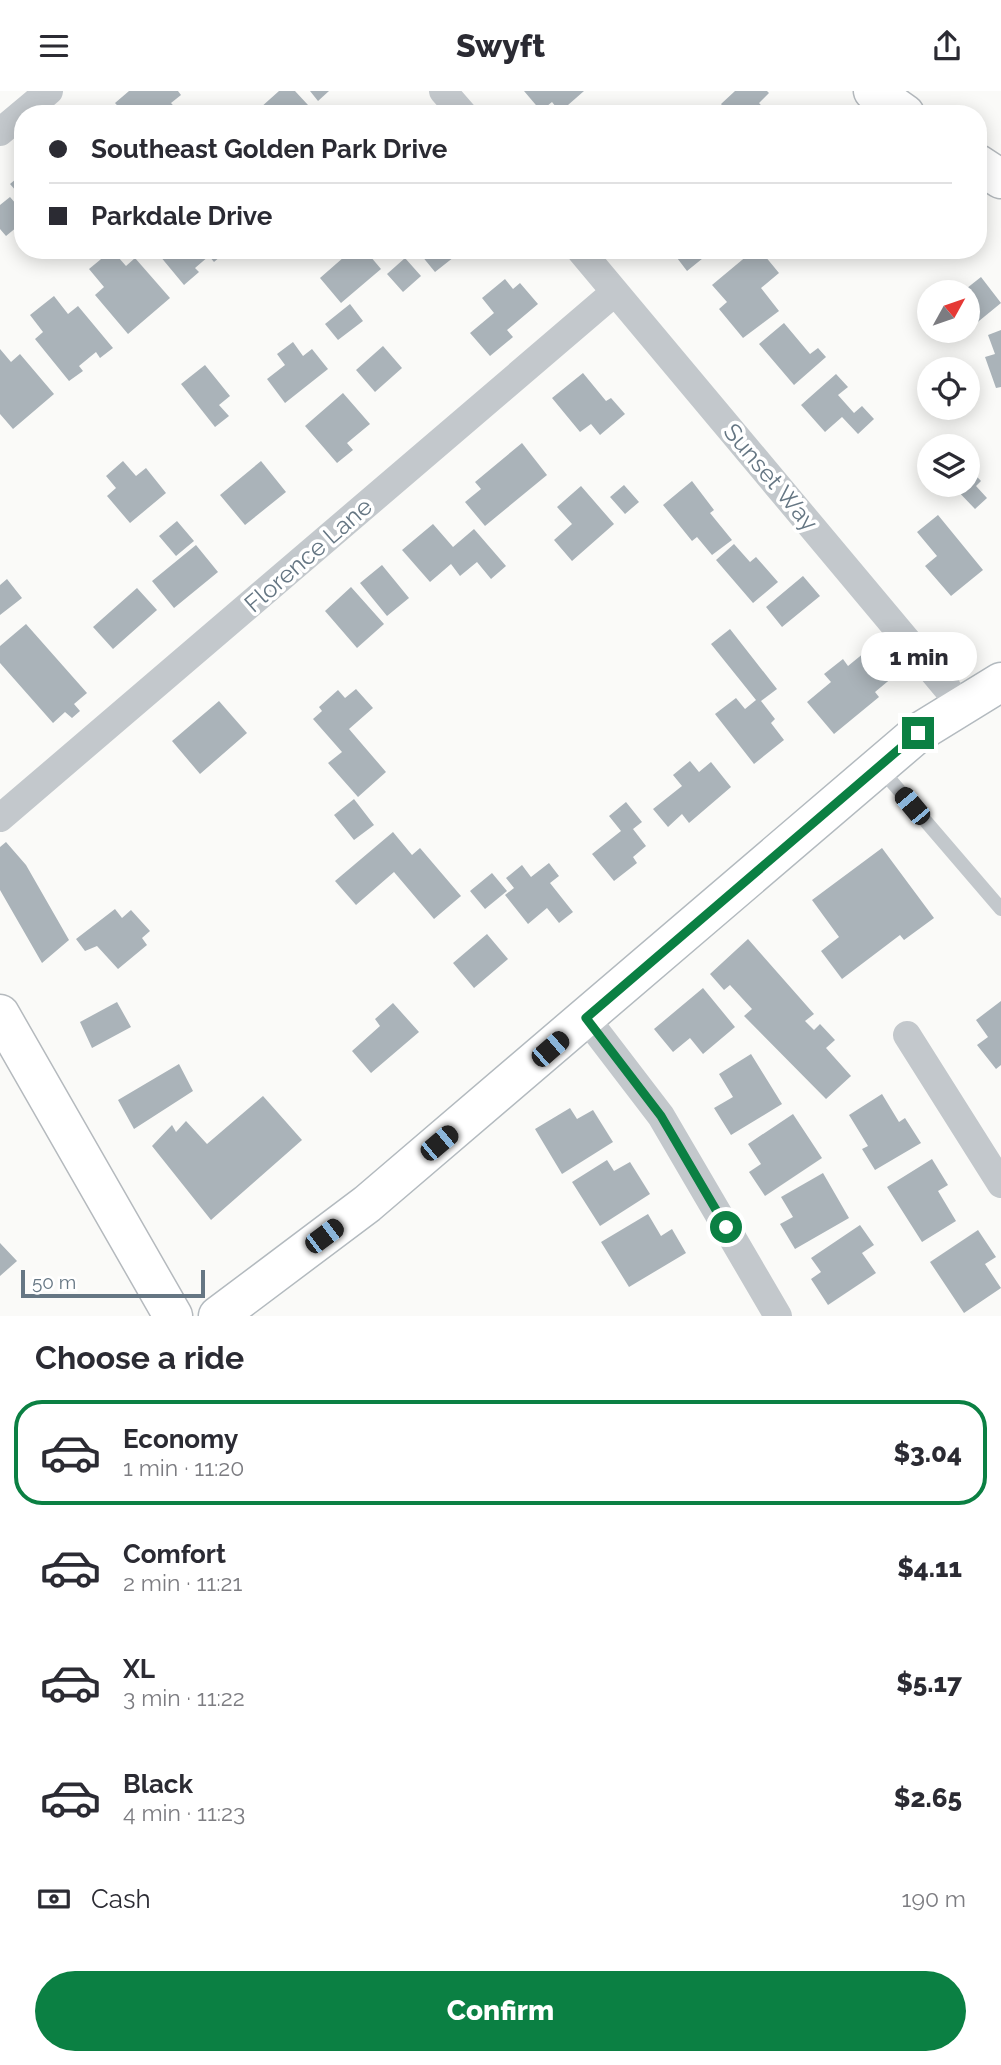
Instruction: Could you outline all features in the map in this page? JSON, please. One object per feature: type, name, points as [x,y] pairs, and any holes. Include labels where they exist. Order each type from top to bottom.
[{"type":"main road","points":[[873,91],[892,105]]},
{"type":"main road","points":[[218,1316],[367,1204],[918,733],[1001,683]]},
{"type":"main road","points":[[0,1014],[173,1316]]},
{"type":"street","points":[[32,105],[49,91]]},
{"type":"street","points":[[443,91],[455,105]]},
{"type":"street","points":[[0,132],[14,120]]},
{"type":"street","name":"Sunset Way","points":[[588,259],[961,705]]},
{"type":"street","name":"Florence Lane","points":[[0,818],[615,292]]},
{"type":"street","points":[[586,1018],[661,1116],[778,1316]]},
{"type":"street","points":[[907,1035],[1001,1184]]},
{"type":"lane","points":[[879,767],[1001,909]]},
{"type":"building","points":[[129,91],[178,91],[181,95],[171,103],[173,105],[115,103]]},
{"type":"building","points":[[279,91],[295,91],[308,105],[263,105]]},
{"type":"building","points":[[310,91],[329,91],[318,101]]},
{"type":"building","points":[[524,91],[584,91],[568,105],[554,105],[552,102],[548,105],[536,105]]},
{"type":"building","points":[[735,91],[769,93],[759,103],[761,105],[721,104]]},
{"type":"building","points":[[10,197],[14,202],[14,229],[6,236],[0,229],[0,205]]},
{"type":"building","points":[[101,259],[120,259],[126,266],[136,259],[170,298],[128,334],[95,295],[104,287],[89,269]]},
{"type":"building","points":[[162,259],[206,259],[195,268],[199,272],[184,285]]},
{"type":"building","points":[[342,259],[373,259],[381,269],[341,303],[320,278]]},
{"type":"building","points":[[406,259],[421,276],[403,292],[387,274]]},
{"type":"building","points":[[424,259],[451,259],[435,272]]},
{"type":"building","points":[[678,259],[702,259],[687,271]]},
{"type":"building","points":[[743,259],[767,259],[779,273],[761,288],[779,311],[743,338],[719,309],[727,302],[712,285]]},
{"type":"building","points":[[981,277],[1001,303],[980,320],[980,280],[977,280]]},
{"type":"building","points":[[505,279],[513,289],[520,283],[538,304],[507,330],[513,337],[490,356],[470,333],[494,313],[482,298]]},
{"type":"building","points":[[54,296],[68,314],[78,306],[113,348],[100,358],[96,352],[79,366],[83,371],[69,381],[35,339],[43,332],[30,315]]},
{"type":"building","points":[[350,304],[363,321],[338,340],[325,324]]},
{"type":"building","points":[[784,323],[810,354],[818,348],[826,357],[794,385],[759,344]]},
{"type":"building","points":[[1001,330],[1001,387],[996,388],[985,357],[995,354],[988,335]]},
{"type":"building","points":[[293,342],[303,356],[312,349],[328,369],[285,403],[267,379],[285,365],[277,354]]},
{"type":"building","points":[[383,346],[402,368],[375,392],[356,370]]},
{"type":"building","points":[[0,349],[11,362],[20,354],[54,394],[13,429],[0,414]]},
{"type":"building","points":[[205,365],[230,396],[219,405],[229,416],[215,427],[181,384]]},
{"type":"building","points":[[583,373],[606,401],[611,398],[625,414],[600,435],[591,424],[580,432],[552,398]]},
{"type":"building","points":[[836,374],[848,387],[838,395],[854,413],[862,406],[874,419],[858,434],[842,417],[825,432],[801,405]]},
{"type":"building","points":[[343,393],[370,424],[347,443],[353,450],[337,463],[305,426]]},
{"type":"building","points":[[522,443],[547,475],[485,526],[465,502],[481,489],[475,482]]},
{"type":"building","points":[[123,461],[136,476],[146,468],[166,493],[130,523],[107,496],[116,488],[106,476]]},
{"type":"building","points":[[261,461],[286,492],[245,525],[220,495]]},
{"type":"building","points":[[692,481],[714,510],[710,513],[732,540],[712,555],[697,537],[692,541],[663,505]]},
{"type":"building","points":[[624,485],[639,502],[625,514],[610,497]]},
{"type":"building","points":[[581,486],[614,524],[572,561],[554,540],[572,524],[557,507]]},
{"type":"building","points":[[980,490],[987,498],[975,509],[964,497],[980,497]]},
{"type":"building","points":[[938,515],[983,570],[951,596],[925,566],[937,556],[917,532]]},
{"type":"building","points":[[177,521],[194,541],[176,556],[159,536]]},
{"type":"building","points":[[433,524],[453,547],[474,529],[506,566],[491,579],[477,562],[460,576],[451,564],[430,582],[402,550]]},
{"type":"building","points":[[734,544],[750,562],[756,557],[778,582],[753,603],[716,560]]},
{"type":"building","points":[[196,545],[218,572],[174,608],[152,581]]},
{"type":"building","points":[[382,565],[409,598],[387,616],[360,583]]},
{"type":"building","points":[[803,576],[820,596],[782,627],[766,607]]},
{"type":"building","points":[[7,579],[22,598],[0,615],[0,585]]},
{"type":"building","points":[[351,587],[384,624],[357,648],[325,611]]},
{"type":"building","points":[[137,588],[157,610],[113,649],[93,627]]},
{"type":"building","points":[[26,624],[87,693],[74,704],[80,711],[72,718],[65,712],[53,723],[0,663],[0,646]]},
{"type":"building","points":[[730,629],[777,689],[761,701],[775,719],[771,723],[784,740],[754,764],[715,714],[736,698],[745,709],[756,700],[711,644]]},
{"type":"building","points":[[870,648],[893,677],[875,692],[879,697],[834,734],[807,702],[831,682],[824,674],[843,659],[848,666]]},
{"type":"building","points":[[356,689],[373,708],[349,729],[386,772],[358,797],[328,763],[342,752],[313,719],[322,711],[319,707],[338,690],[345,698]]},
{"type":"building","points":[[219,701],[247,733],[200,774],[172,741]]},
{"type":"building","points":[[690,761],[699,772],[711,762],[731,787],[689,823],[682,814],[668,827],[653,809],[682,786],[673,775]]},
{"type":"building","points":[[354,799],[374,825],[354,840],[334,815]]},
{"type":"building","points":[[626,802],[642,822],[633,829],[646,846],[633,857],[637,863],[614,881],[592,854],[621,831],[609,816]]},
{"type":"building","points":[[393,832],[412,855],[420,848],[461,896],[434,919],[394,872],[356,905],[335,881]]},
{"type":"building","points":[[6,842],[26,865],[69,940],[42,963],[0,890],[0,847]]},
{"type":"building","points":[[882,848],[934,918],[904,940],[900,935],[842,979],[821,951],[839,937],[812,900]]},
{"type":"building","points":[[549,863],[559,876],[550,883],[573,912],[559,923],[547,908],[528,924],[505,895],[514,888],[506,878],[522,865],[531,877]]},
{"type":"building","points":[[492,873],[507,891],[485,909],[470,891]]},
{"type":"building","points":[[115,909],[122,918],[131,910],[150,931],[142,938],[147,945],[118,969],[97,946],[85,951],[76,939]]},
{"type":"building","points":[[487,934],[508,959],[474,988],[453,963]]},
{"type":"building","points":[[748,939],[814,1014],[805,1021],[814,1030],[820,1024],[835,1040],[826,1048],[851,1076],[826,1099],[744,1016],[752,1009],[730,985],[724,990],[710,974]]},
{"type":"building","points":[[703,988],[735,1027],[703,1054],[690,1038],[673,1052],[654,1029]]},
{"type":"building","points":[[1001,1001],[1001,1065],[996,1069],[977,1045],[988,1037],[976,1020]]},
{"type":"building","points":[[117,1002],[131,1027],[92,1048],[80,1022]]},
{"type":"building","points":[[393,1003],[419,1032],[371,1073],[352,1051],[380,1026],[375,1019]]},
{"type":"building","points":[[751,1054],[782,1104],[731,1135],[714,1108],[733,1097],[719,1074]]},
{"type":"building","points":[[179,1064],[193,1091],[134,1129],[118,1100]]},
{"type":"building","points":[[882,1094],[899,1122],[905,1118],[921,1143],[875,1170],[862,1149],[868,1146],[849,1115]]},
{"type":"building","points":[[263,1096],[302,1140],[211,1220],[152,1146],[172,1125],[176,1132],[186,1121],[207,1144]]},
{"type":"building","points":[[570,1108],[577,1119],[593,1110],[613,1142],[562,1174],[535,1129]]},
{"type":"building","points":[[793,1114],[822,1158],[765,1196],[749,1172],[761,1164],[748,1144]]},
{"type":"building","points":[[932,1159],[948,1185],[938,1191],[956,1221],[922,1242],[887,1187]]},
{"type":"building","points":[[607,1160],[614,1171],[630,1162],[650,1194],[600,1226],[572,1182]]},
{"type":"building","points":[[823,1173],[849,1218],[795,1249],[780,1224],[793,1217],[781,1197]]},
{"type":"building","points":[[648,1214],[661,1236],[672,1229],[686,1253],[629,1287],[601,1242]]},
{"type":"building","points":[[860,1225],[874,1245],[862,1253],[876,1273],[828,1305],[811,1279],[821,1272],[811,1258]]},
{"type":"building","points":[[978,1230],[996,1257],[985,1264],[1001,1288],[964,1313],[930,1262]]},
{"type":"building","points":[[0,1243],[17,1261],[0,1276]]},
{"type":"route","points":[[726,1227],[661,1116],[586,1018],[918,733]]}]
